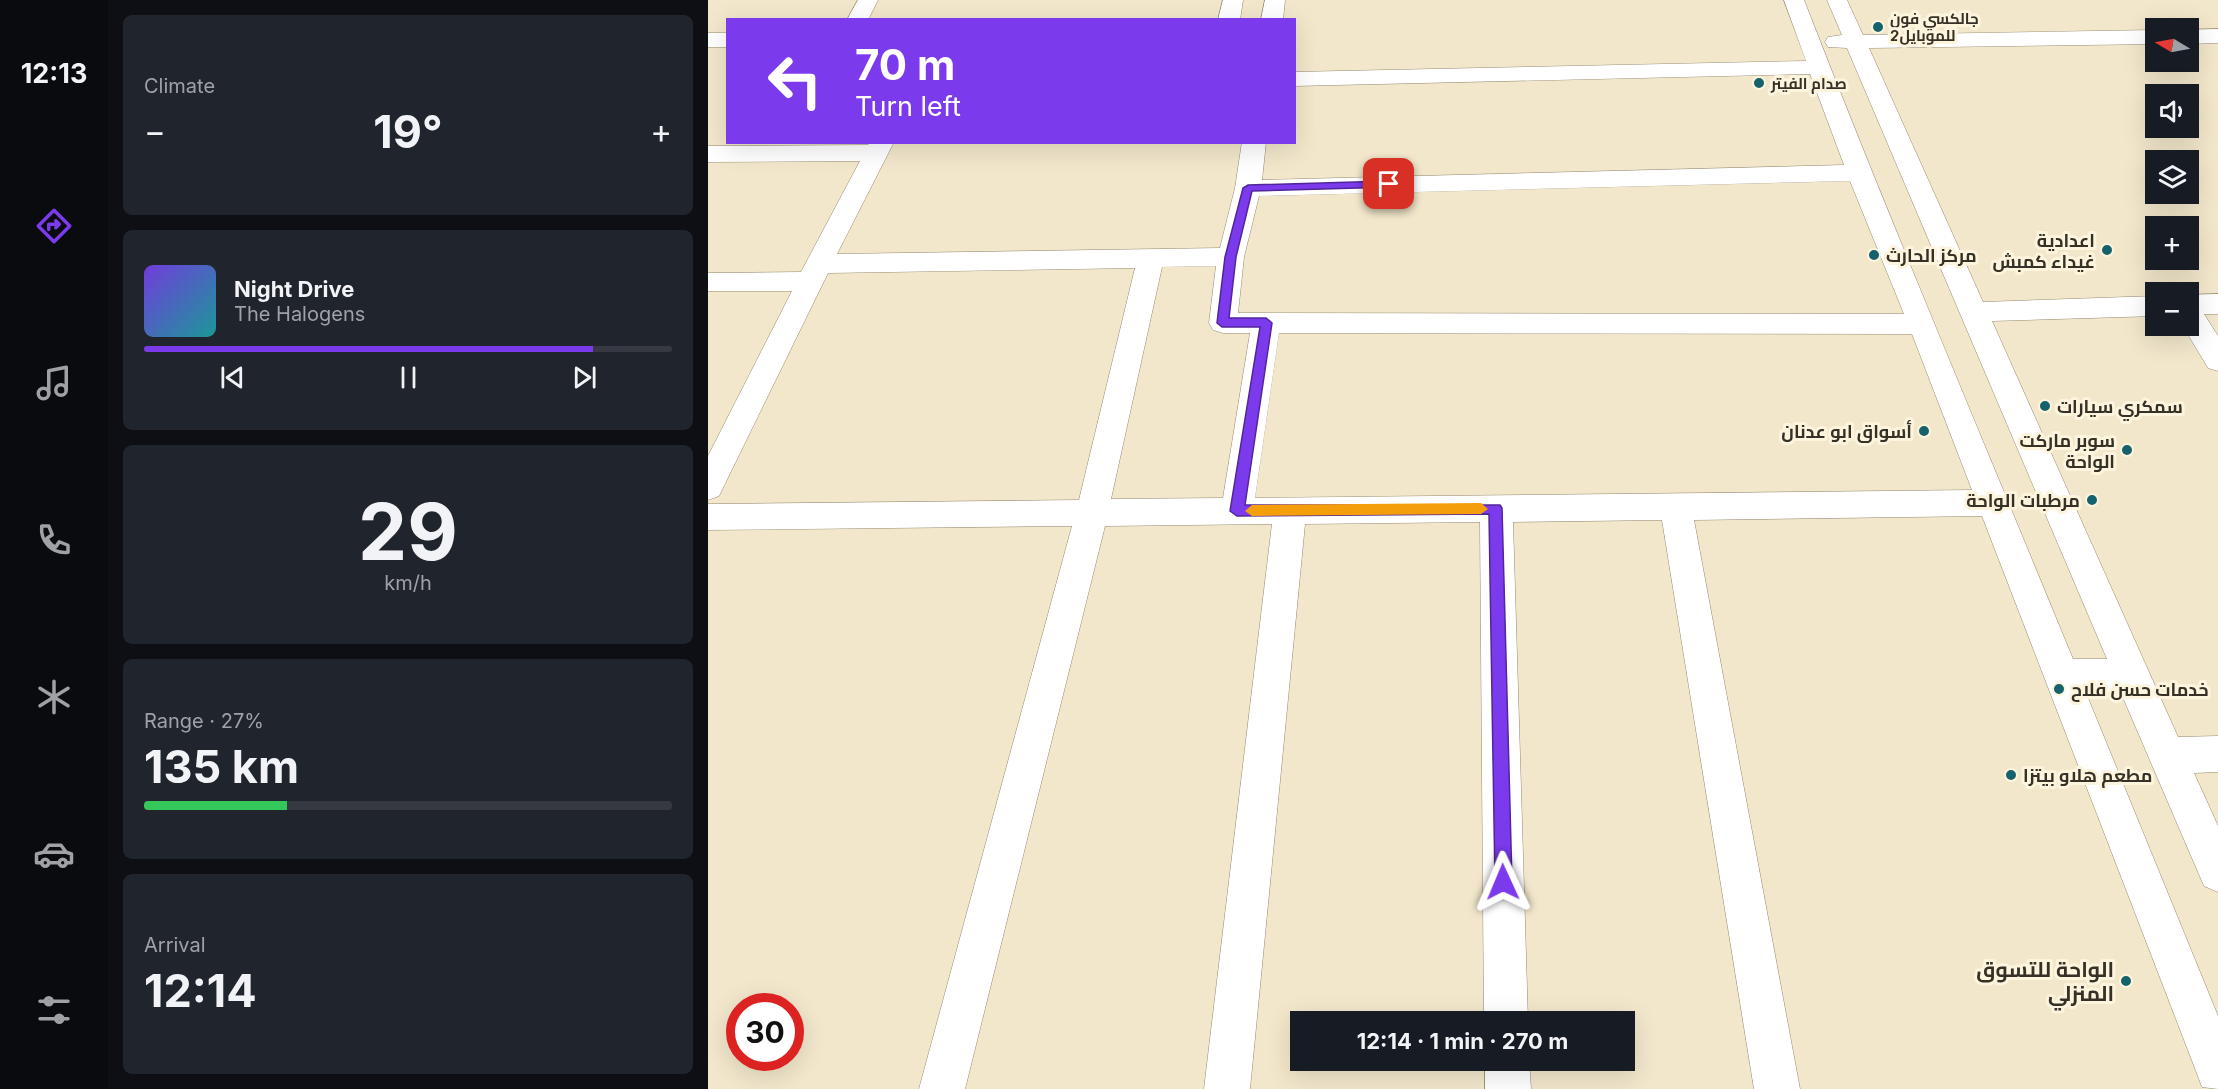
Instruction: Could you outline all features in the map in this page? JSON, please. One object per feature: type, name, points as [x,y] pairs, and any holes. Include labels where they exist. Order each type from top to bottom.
[{"type":"street","points":[[858,18],[868,0]]},
{"type":"street","points":[[1229,18],[1233,0]]},
{"type":"street","points":[[1272,18],[1275,0]]},
{"type":"street","points":[[1794,0],[1859,173],[1922,324],[2218,1071]]},
{"type":"street","points":[[1837,0],[2218,872]]},
{"type":"street","points":[[2199,37],[2218,36]]},
{"type":"street","points":[[1296,79],[1815,55],[1855,42],[2145,37]]},
{"type":"street","points":[[708,40],[726,40]]},
{"type":"street","points":[[1254,144],[1248,188],[1231,257],[1222,323],[1922,324]]},
{"type":"street","points":[[708,154],[880,148]]},
{"type":"street","points":[[708,487],[814,272],[880,148]]},
{"type":"street","points":[[1248,188],[1859,173]]},
{"type":"street","points":[[708,282],[814,272],[1151,258],[1231,257]]},
{"type":"street","points":[[942,1089],[1092,513],[1151,258]]},
{"type":"street","points":[[2199,305],[2218,304]]},
{"type":"street","points":[[1973,312],[2145,306]]},
{"type":"street","points":[[1237,511],[1266,323]]},
{"type":"street","points":[[2199,329],[2218,360]]},
{"type":"street","points":[[708,517],[1993,503]]},
{"type":"street","points":[[1676,507],[1777,1089]]},
{"type":"street","points":[[1496,508],[1506,1011]]},
{"type":"street","points":[[1227,1089],[1290,511]]},
{"type":"street","points":[[2061,676],[2132,676]]},
{"type":"street","points":[[2167,756],[2218,754]]},
{"type":"street","points":[[1507,1071],[1508,1089]]},
{"type":"slow traffic","points":[[1252,511],[1481,509]]},
{"type":"place","name":"جالكسي فون 2للموبايل","points":[[1878,27]]},
{"type":"place","name":"صدام الفيتر","points":[[1759,83]]},
{"type":"place","name":"اعدادية غيداء كمبش","points":[[2107,250]]},
{"type":"place","name":"مركز الحارث","points":[[1874,255]]},
{"type":"place","name":"سمكري سيارات","points":[[2045,406]]},
{"type":"place","name":"أسواق ابو عدنان","points":[[1924,431]]},
{"type":"place","name":"سوبر ماركت الواحة","points":[[2127,450]]},
{"type":"place","name":"مرطبات الواحة","points":[[2092,500]]},
{"type":"place","name":"خدمات حسن فلاح","points":[[2059,689]]},
{"type":"place","name":"مطعم هلاو بيتزا","points":[[2011,775]]},
{"type":"place","name":"الواحة للتسوق المنزلي","points":[[2126,981]]},
{"type":"route","points":[[1389,184],[1248,188],[1231,257],[1222,323],[1266,323],[1237,511],[1496,508],[1503,882]]}]
